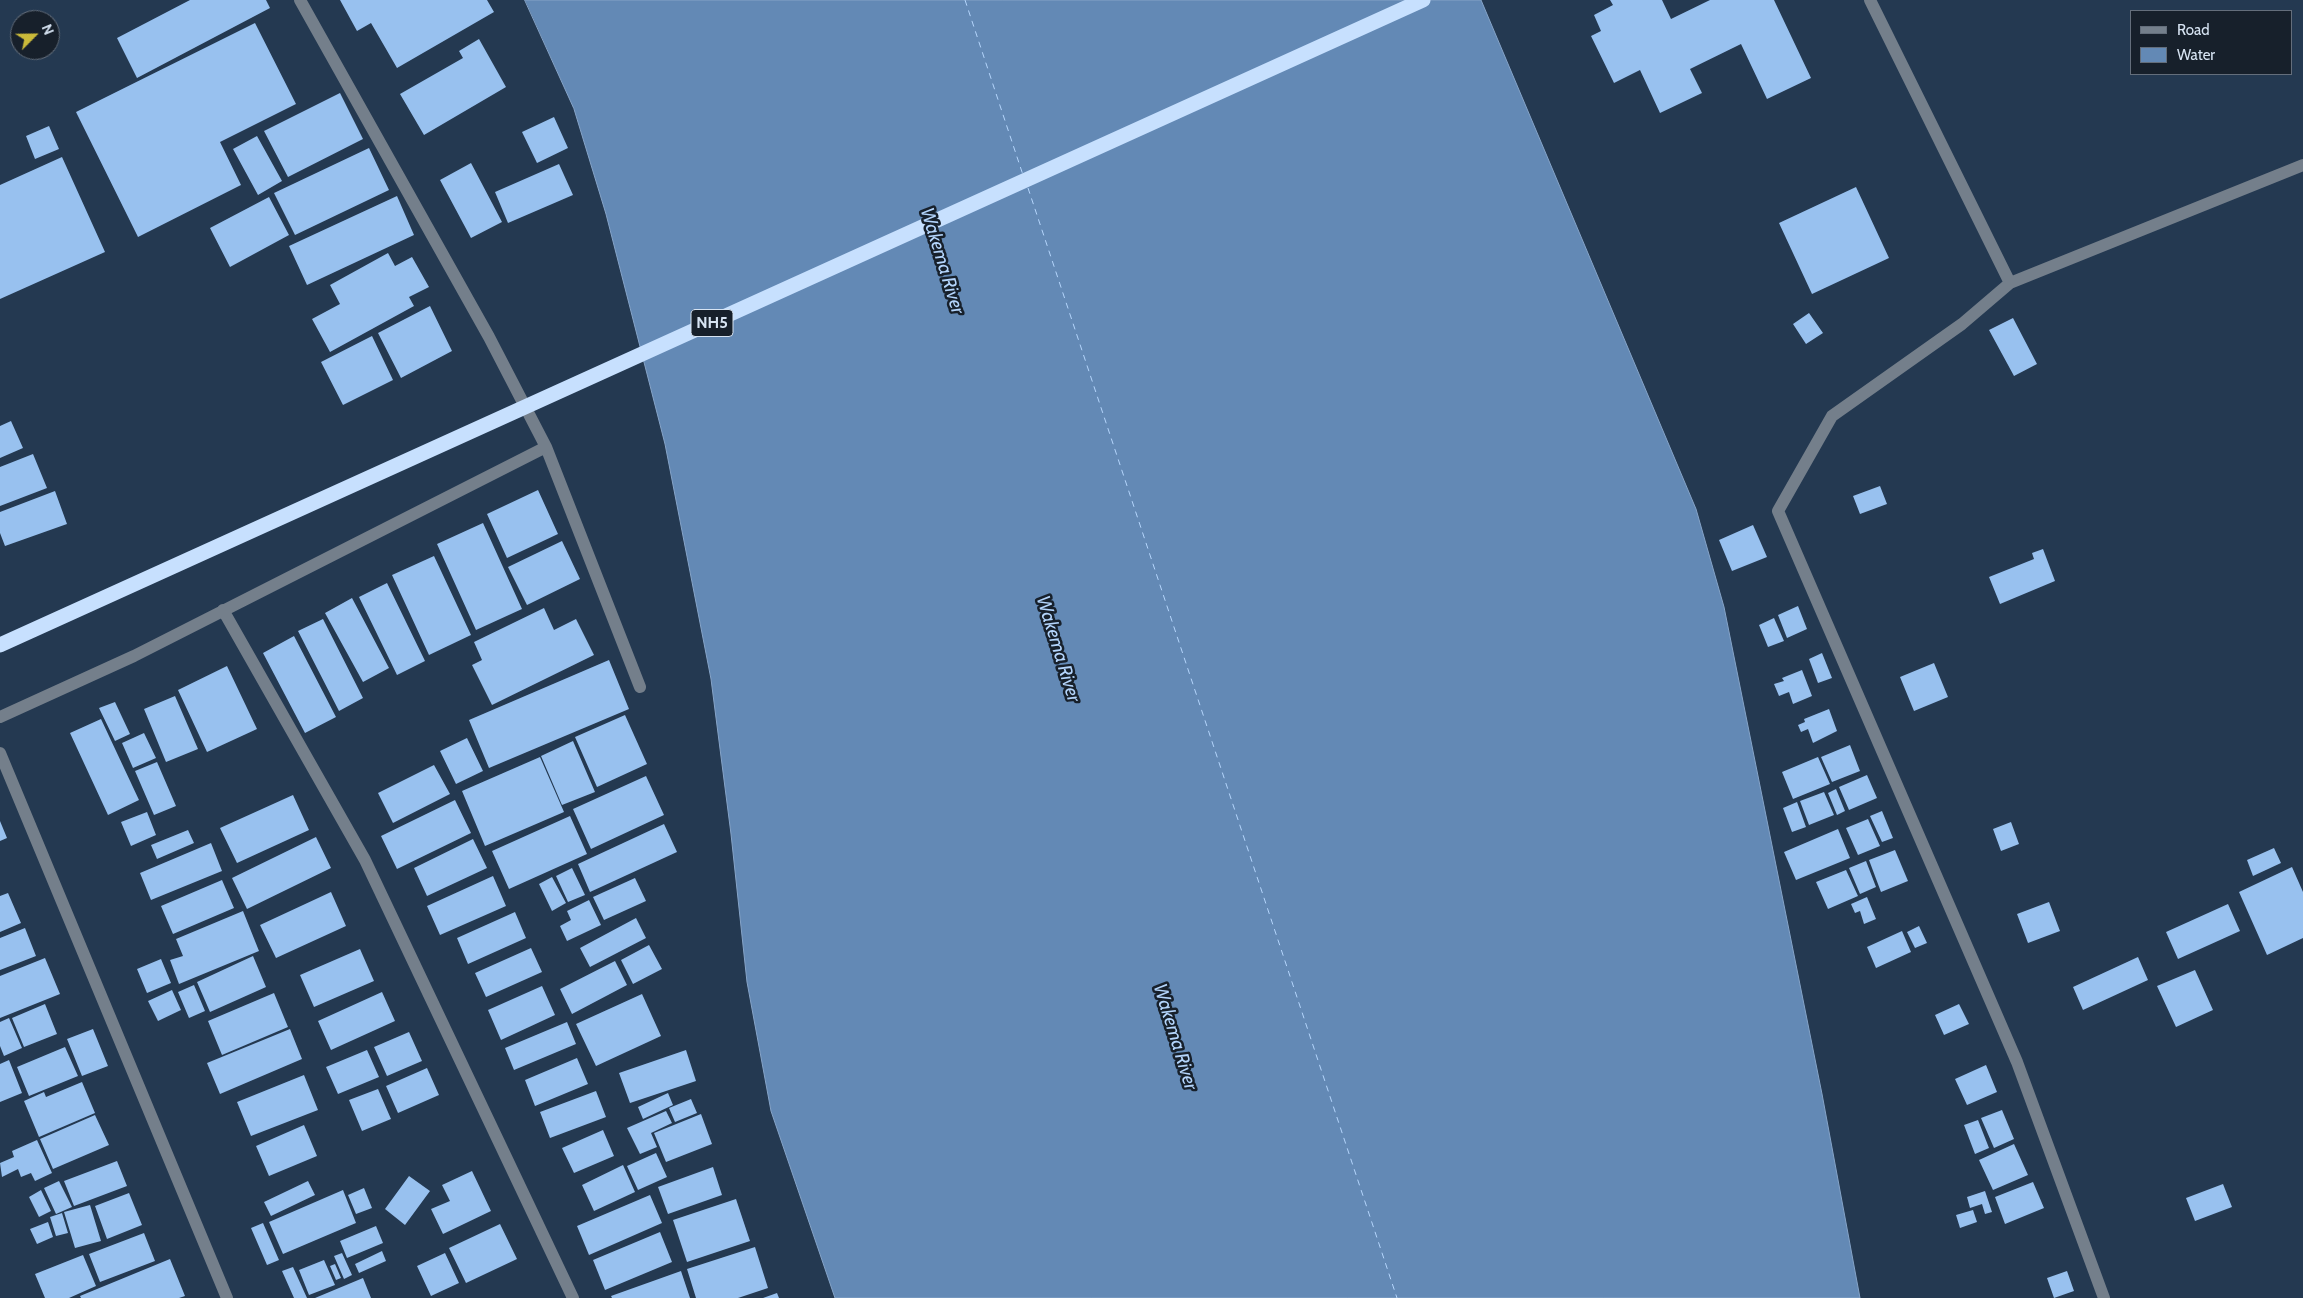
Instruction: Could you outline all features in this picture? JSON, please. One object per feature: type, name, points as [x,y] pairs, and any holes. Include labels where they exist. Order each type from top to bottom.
[{"type":"highway","name":"NH5","points":[[0,645],[1423,0]]},
{"type":"street","points":[[300,0],[484,328],[546,447],[640,687]]},
{"type":"street","points":[[1870,0],[2010,283]]},
{"type":"street","points":[[2104,1298],[2016,1062],[1778,511],[1832,416],[1962,324],[2010,283],[2303,165]]},
{"type":"street","points":[[0,717],[134,656],[546,447]]},
{"type":"street","points":[[223,610],[365,860],[573,1298]]},
{"type":"street","points":[[0,753],[227,1298]]},
{"type":"water","name":"Wakema River","points":[[525,0],[1481,0],[1696,509],[1724,607],[1822,1094],[1860,1298],[835,1298],[771,1111],[747,982],[731,834],[711,679],[665,444],[606,214],[574,109]]},
{"type":"building","points":[[190,0],[266,0],[270,8],[137,78],[117,38]]},
{"type":"building","points":[[340,0],[487,0],[494,12],[397,68],[371,23],[357,31]]},
{"type":"building","points":[[1610,0],[1662,0],[1671,19],[1710,0],[1774,0],[1811,78],[1767,99],[1741,44],[1690,69],[1702,93],[1660,113],[1640,70],[1614,83],[1591,36],[1601,31],[1594,15],[1613,5]]},
{"type":"building","points":[[255,23],[296,104],[220,142],[241,185],[138,237],[76,112]]},
{"type":"building","points":[[479,39],[506,87],[424,135],[400,94],[463,58],[459,51]]},
{"type":"building","points":[[340,93],[363,139],[288,177],[264,131]]},
{"type":"building","points":[[554,117],[568,148],[537,163],[522,132]]},
{"type":"building","points":[[49,126],[59,149],[35,159],[26,136]]},
{"type":"building","points":[[257,136],[282,181],[258,195],[233,149]]},
{"type":"building","points":[[369,148],[389,190],[295,235],[274,193]]},
{"type":"building","points":[[62,157],[105,252],[0,299],[0,185]]},
{"type":"building","points":[[471,163],[502,222],[471,238],[440,180]]},
{"type":"building","points":[[559,164],[573,195],[508,223],[495,192]]},
{"type":"building","points":[[1856,187],[1889,258],[1812,294],[1779,223]]},
{"type":"building","points":[[397,196],[414,235],[307,285],[289,246]]},
{"type":"building","points":[[269,197],[289,235],[230,267],[210,228]]},
{"type":"building","points":[[388,253],[395,266],[412,257],[429,287],[409,297],[414,306],[330,352],[312,319],[340,304],[330,285]]},
{"type":"building","points":[[430,306],[452,351],[401,378],[378,333]]},
{"type":"building","points":[[1809,313],[1823,333],[1806,344],[1793,324]]},
{"type":"building","points":[[2013,318],[2037,364],[2014,376],[1989,330]]},
{"type":"building","points":[[372,336],[393,380],[343,405],[321,362]]},
{"type":"building","points":[[11,421],[23,448],[0,458],[0,426]]},
{"type":"building","points":[[33,454],[47,488],[0,506],[0,467]]},
{"type":"building","points":[[1880,486],[1887,504],[1860,514],[1853,496]]},
{"type":"building","points":[[538,490],[558,534],[507,558],[487,514]]},
{"type":"building","points":[[55,491],[67,524],[5,546],[0,533],[0,512]]},
{"type":"building","points":[[483,523],[522,609],[476,630],[437,544]]},
{"type":"building","points":[[1753,525],[1767,557],[1732,571],[1719,540]]},
{"type":"building","points":[[562,541],[580,579],[527,605],[508,567]]},
{"type":"building","points":[[2043,549],[2055,581],[2000,604],[1989,577],[2034,559],[2032,553]]},
{"type":"building","points":[[434,556],[471,635],[429,655],[392,575]]},
{"type":"building","points":[[387,583],[425,661],[397,675],[359,597]]},
{"type":"building","points":[[352,598],[389,668],[363,682],[325,613]]},
{"type":"building","points":[[1798,606],[1807,629],[1787,638],[1778,615]]},
{"type":"building","points":[[544,608],[554,630],[576,619],[594,655],[492,705],[472,665],[482,660],[474,642]]},
{"type":"building","points":[[1774,618],[1784,641],[1768,647],[1759,625]]},
{"type":"building","points":[[323,619],[363,698],[339,711],[298,631]]},
{"type":"building","points":[[294,636],[336,717],[305,733],[263,653]]},
{"type":"building","points":[[1822,653],[1832,678],[1818,683],[1809,659]]},
{"type":"building","points":[[609,660],[629,709],[489,768],[469,720]]},
{"type":"building","points":[[1934,663],[1948,697],[1914,711],[1900,677]]},
{"type":"building","points":[[227,666],[257,729],[207,752],[178,690]]},
{"type":"building","points":[[1802,670],[1812,696],[1793,704],[1789,692],[1779,696],[1774,684],[1784,681],[1782,678]]},
{"type":"building","points":[[175,696],[198,749],[166,762],[144,709]]},
{"type":"building","points":[[115,702],[130,734],[115,741],[99,708]]},
{"type":"building","points":[[1829,709],[1837,731],[1813,743],[1808,729],[1801,732],[1798,725],[1805,722],[1804,719]]},
{"type":"building","points":[[625,715],[647,764],[597,787],[575,737]]},
{"type":"building","points":[[101,719],[139,800],[108,815],[70,733]]},
{"type":"building","points":[[144,733],[156,758],[133,768],[122,743]]},
{"type":"building","points":[[467,738],[483,771],[456,784],[440,751]]},
{"type":"building","points":[[573,741],[595,792],[562,805],[541,756]]},
{"type":"building","points":[[1850,745],[1860,771],[1832,782],[1821,757]]},
{"type":"building","points":[[540,757],[564,812],[485,846],[462,791]]},
{"type":"building","points":[[1818,757],[1830,784],[1793,799],[1782,772]]},
{"type":"building","points":[[157,762],[176,806],[154,815],[135,771]]},
{"type":"building","points":[[434,765],[450,794],[393,823],[378,793]]},
{"type":"building","points":[[1867,775],[1877,798],[1849,810],[1839,787]]},
{"type":"building","points":[[646,776],[664,815],[591,849],[573,809]]},
{"type":"building","points":[[1836,789],[1845,811],[1837,815],[1828,793]]},
{"type":"building","points":[[1824,792],[1834,815],[1809,825],[1800,801]]},
{"type":"building","points":[[293,795],[309,830],[237,863],[220,828]]},
{"type":"building","points":[[455,800],[471,833],[397,869],[381,836]]},
{"type":"building","points":[[1797,802],[1806,827],[1792,832],[1783,808]]},
{"type":"building","points":[[1882,811],[1893,838],[1882,842],[1870,816]]},
{"type":"building","points":[[147,812],[156,835],[131,846],[121,822]]},
{"type":"building","points":[[570,816],[587,854],[509,889],[492,851]]},
{"type":"building","points":[[1868,819],[1880,846],[1858,855],[1846,828]]},
{"type":"building","points":[[0,821],[7,838],[0,841]]},
{"type":"building","points":[[2011,822],[2019,844],[2001,851],[1993,829]]},
{"type":"building","points":[[664,824],[677,852],[590,892],[578,864]]},
{"type":"building","points":[[1838,829],[1850,858],[1796,880],[1784,852]]},
{"type":"building","points":[[188,830],[194,843],[157,859],[151,845]]},
{"type":"building","points":[[316,837],[331,868],[247,909],[232,878]]},
{"type":"building","points":[[473,839],[487,868],[427,896],[414,868]]},
{"type":"building","points":[[211,843],[222,871],[151,900],[140,873]]},
{"type":"building","points":[[2274,848],[2281,863],[2253,876],[2247,860]]},
{"type":"building","points":[[1895,850],[1908,881],[1881,892],[1869,860]]},
{"type":"building","points":[[1866,861],[1876,887],[1860,894],[1849,868]]},
{"type":"building","points":[[2292,867],[2303,892],[2303,938],[2267,955],[2239,892]]},
{"type":"building","points":[[572,868],[585,895],[568,902],[556,876]]},
{"type":"building","points":[[1846,870],[1858,896],[1828,909],[1816,882]]},
{"type":"building","points":[[493,876],[506,906],[440,935],[427,906]]},
{"type":"building","points":[[552,877],[566,903],[552,911],[539,884]]},
{"type":"building","points":[[635,878],[646,901],[604,920],[593,897]]},
{"type":"building","points":[[222,880],[234,908],[173,934],[161,906]]},
{"type":"building","points":[[331,892],[346,926],[276,958],[260,925]]},
{"type":"building","points":[[8,893],[21,923],[0,932],[0,896]]},
{"type":"building","points":[[1867,897],[1876,919],[1864,924],[1860,911],[1855,913],[1851,904]]},
{"type":"building","points":[[589,900],[601,925],[567,941],[560,926],[571,920],[567,911]]},
{"type":"building","points":[[2049,902],[2060,931],[2028,943],[2017,914]]},
{"type":"building","points":[[2228,904],[2240,931],[2178,959],[2166,932]]},
{"type":"building","points":[[243,911],[259,951],[179,984],[170,960],[183,956],[176,939]]},
{"type":"building","points":[[515,912],[526,938],[468,964],[457,938]]},
{"type":"building","points":[[636,918],[646,938],[590,967],[580,948]]},
{"type":"building","points":[[1919,926],[1927,943],[1915,948],[1907,932]]},
{"type":"building","points":[[25,928],[36,956],[0,970],[0,938]]},
{"type":"building","points":[[1902,931],[1911,952],[1876,968],[1867,947]]},
{"type":"building","points":[[649,945],[662,969],[633,984],[621,960]]},
{"type":"building","points":[[531,948],[542,972],[486,997],[475,973]]},
{"type":"building","points":[[360,949],[374,981],[314,1007],[300,975]]},
{"type":"building","points":[[253,956],[266,987],[210,1012],[197,982]]},
{"type":"building","points":[[2138,957],[2148,980],[2083,1010],[2073,987]]},
{"type":"building","points":[[45,958],[60,994],[0,1018],[0,976]]},
{"type":"building","points":[[161,959],[171,983],[147,993],[137,969]]},
{"type":"building","points":[[615,961],[627,985],[572,1014],[560,989]]},
{"type":"building","points":[[2195,970],[2213,1010],[2176,1027],[2157,986]]},
{"type":"building","points":[[194,985],[205,1011],[189,1018],[178,992]]},
{"type":"building","points":[[542,986],[555,1015],[501,1040],[488,1010]]},
{"type":"building","points":[[172,990],[181,1010],[158,1021],[148,1001]]},
{"type":"building","points":[[382,992],[395,1021],[331,1050],[318,1021]]},
{"type":"building","points":[[274,993],[288,1027],[222,1055],[208,1021]]},
{"type":"building","points":[[642,994],[661,1036],[596,1066],[576,1024]]},
{"type":"building","points":[[45,1004],[57,1034],[24,1047],[12,1018]]},
{"type":"building","points":[[1959,1004],[1969,1024],[1944,1035],[1935,1015]]},
{"type":"building","points":[[9,1018],[22,1048],[4,1056],[0,1046],[0,1022]]},
{"type":"building","points":[[567,1022],[576,1044],[514,1070],[505,1048]]},
{"type":"building","points":[[93,1029],[108,1066],[82,1076],[67,1039]]},
{"type":"building","points":[[290,1029],[302,1059],[220,1094],[207,1063]]},
{"type":"building","points":[[409,1032],[422,1061],[387,1076],[374,1047]]},
{"type":"building","points":[[65,1047],[78,1076],[29,1096],[17,1067]]},
{"type":"building","points":[[367,1050],[379,1077],[338,1094],[326,1067]]},
{"type":"building","points":[[686,1050],[696,1081],[630,1103],[619,1073]]},
{"type":"building","points":[[577,1058],[588,1084],[535,1106],[525,1080]]},
{"type":"building","points":[[9,1060],[22,1093],[0,1102],[0,1064]]},
{"type":"building","points":[[1986,1065],[1997,1092],[1967,1105],[1955,1079]]},
{"type":"building","points":[[427,1068],[439,1095],[398,1113],[386,1086]]},
{"type":"building","points":[[304,1075],[318,1110],[251,1136],[237,1102]]},
{"type":"building","points":[[82,1082],[95,1113],[39,1137],[24,1101],[44,1092],[46,1097]]},
{"type":"building","points":[[378,1089],[391,1119],[362,1131],[349,1100]]},
{"type":"building","points":[[596,1091],[606,1117],[550,1138],[540,1112]]},
{"type":"building","points":[[668,1093],[673,1105],[643,1119],[638,1107]]},
{"type":"building","points":[[691,1099],[697,1113],[675,1122],[669,1108]]},
{"type":"building","points":[[2002,1110],[2014,1139],[1994,1148],[1981,1118]]},
{"type":"building","points":[[666,1111],[672,1123],[651,1133],[657,1147],[640,1154],[627,1128]]},
{"type":"building","points":[[701,1114],[712,1144],[666,1162],[654,1133]]},
{"type":"building","points":[[95,1115],[109,1145],[53,1169],[40,1139]]},
{"type":"building","points":[[1978,1120],[1989,1148],[1975,1154],[1964,1125]]},
{"type":"building","points":[[304,1125],[317,1156],[269,1176],[256,1146]]},
{"type":"building","points":[[603,1130],[614,1156],[574,1173],[562,1148]]},
{"type":"building","points":[[37,1140],[52,1173],[35,1181],[31,1173],[21,1177],[18,1169],[2,1177],[0,1163],[14,1157],[12,1151]]},
{"type":"building","points":[[2014,1144],[2028,1175],[1993,1190],[1979,1160]]},
{"type":"building","points":[[656,1153],[667,1177],[638,1190],[627,1166]]},
{"type":"building","points":[[117,1161],[127,1186],[74,1206],[64,1181]]},
{"type":"building","points":[[623,1165],[635,1192],[594,1211],[582,1185]]},
{"type":"building","points":[[713,1167],[722,1195],[668,1214],[658,1187]]},
{"type":"building","points":[[472,1171],[491,1211],[443,1234],[431,1209],[450,1201],[442,1185]]},
{"type":"building","points":[[409,1176],[430,1191],[405,1225],[385,1209]]},
{"type":"building","points":[[59,1181],[72,1207],[56,1214],[44,1188]]},
{"type":"building","points":[[308,1181],[315,1195],[271,1216],[264,1202]]},
{"type":"building","points":[[2033,1182],[2044,1208],[2005,1224],[1995,1197]]},
{"type":"building","points":[[2223,1184],[2232,1207],[2195,1221],[2186,1198]]},
{"type":"building","points":[[364,1188],[372,1208],[356,1214],[348,1195]]},
{"type":"building","points":[[41,1190],[51,1211],[39,1217],[29,1197]]},
{"type":"building","points":[[343,1190],[356,1223],[283,1254],[269,1222]]},
{"type":"building","points":[[1985,1191],[1992,1212],[1985,1214],[1982,1204],[1970,1208],[1967,1197]]},
{"type":"building","points":[[129,1193],[142,1225],[107,1239],[95,1206]]},
{"type":"building","points":[[650,1195],[662,1223],[589,1255],[577,1226]]},
{"type":"building","points":[[736,1199],[750,1241],[687,1262],[673,1220]]},
{"type":"building","points":[[90,1205],[101,1241],[75,1248],[64,1212]]},
{"type":"building","points":[[1973,1210],[1977,1222],[1960,1228],[1956,1215]]},
{"type":"building","points":[[62,1213],[68,1233],[56,1236],[50,1217]]},
{"type":"building","points":[[48,1222],[53,1237],[37,1244],[30,1229]]},
{"type":"building","points":[[263,1223],[279,1260],[267,1265],[251,1228]]},
{"type":"building","points":[[500,1224],[517,1259],[466,1283],[449,1248]]},
{"type":"building","points":[[376,1226],[383,1243],[347,1258],[340,1241]]},
{"type":"building","points":[[660,1232],[672,1262],[605,1290],[593,1260]]},
{"type":"building","points":[[144,1233],[155,1261],[100,1282],[89,1254]]},
{"type":"building","points":[[755,1247],[768,1288],[738,1298],[696,1298],[687,1269]]},
{"type":"building","points":[[382,1251],[386,1261],[359,1273],[355,1264]]},
{"type":"building","points":[[342,1253],[352,1275],[344,1279],[334,1256]]},
{"type":"building","points":[[445,1253],[459,1283],[431,1296],[417,1266]]},
{"type":"building","points":[[83,1255],[96,1286],[69,1298],[45,1298],[35,1274]]},
{"type":"building","points":[[170,1259],[185,1296],[179,1298],[81,1298],[80,1296]]},
{"type":"building","points":[[324,1260],[335,1285],[309,1295],[299,1270]]},
{"type":"building","points":[[335,1264],[341,1278],[336,1280],[330,1266]]},
{"type":"building","points":[[293,1267],[307,1298],[294,1298],[282,1271]]},
{"type":"building","points":[[681,1271],[690,1298],[612,1298],[611,1296]]},
{"type":"building","points":[[2067,1271],[2074,1291],[2054,1298],[2047,1278]]},
{"type":"building","points":[[363,1278],[371,1298],[315,1298]]},
{"type":"building","points":[[777,1293],[779,1298],[763,1298]]},
{"type":"ferry route","points":[[965,0],[1023,175]]},
{"type":"ferry route","points":[[1028,188],[1397,1298]]}]
